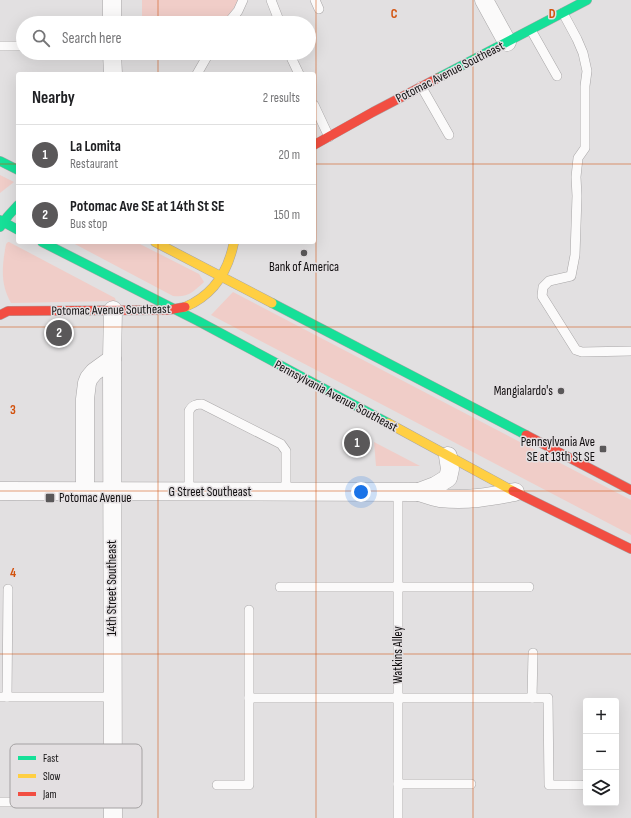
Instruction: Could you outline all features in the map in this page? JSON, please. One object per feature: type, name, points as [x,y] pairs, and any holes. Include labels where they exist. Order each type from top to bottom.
[{"type":"main road","name":"Potomac Avenue Southeast","points":[[316,144],[421,86],[587,0]]},
{"type":"main road","points":[[0,161],[16,169]]},
{"type":"main road","points":[[16,207],[1,223],[16,229]]},
{"type":"main road","name":"Pennsylvania Avenue Southeast","points":[[46,244],[198,322],[515,492],[631,549]]},
{"type":"main road","points":[[159,244],[631,490]]},
{"type":"main road","name":"Potomac Avenue Southeast","points":[[4,313],[173,310],[184,307],[197,300],[222,276],[229,260],[233,244]]},
{"type":"main road","points":[[0,305],[4,313]]},
{"type":"street","points":[[112,0],[112,16]]},
{"type":"street","points":[[484,0],[507,42]]},
{"type":"street","points":[[112,60],[112,72]]},
{"type":"street","name":"14th Street Southeast","points":[[112,744],[113,310]]},
{"type":"street","points":[[85,491],[85,399],[87,383],[94,372],[112,358]]},
{"type":"street","name":"G Street Southeast","points":[[419,492],[435,486],[448,478],[450,468],[448,456]]},
{"type":"street","name":"G Street Southeast","points":[[0,492],[419,492],[439,498],[484,498],[515,492]]},
{"type":"lane","points":[[234,16],[243,0]]},
{"type":"lane","points":[[271,0],[277,16]]},
{"type":"lane","points":[[315,0],[319,9]]},
{"type":"lane","points":[[563,13],[583,53],[587,71],[585,86],[585,148],[578,158],[576,177],[577,196],[575,256],[571,276],[549,281],[543,286],[542,296],[576,350],[582,352],[631,351]]},
{"type":"lane","points":[[531,30],[557,76]]},
{"type":"lane","points":[[0,46],[16,46]]},
{"type":"lane","points":[[198,72],[205,60]]},
{"type":"lane","points":[[292,60],[298,72]]},
{"type":"lane","points":[[421,86],[449,135]]},
{"type":"lane","points":[[316,109],[329,137]]},
{"type":"lane","points":[[189,492],[189,411],[192,406],[197,404],[202,404],[281,444],[286,451],[286,492]]},
{"type":"lane","name":"Watkins Alley","points":[[398,492],[398,818]]},
{"type":"lane","points":[[280,587],[529,587]]},
{"type":"lane","points":[[8,589],[4,646],[4,697],[112,697]]},
{"type":"lane","points":[[217,785],[249,785],[249,610]]},
{"type":"lane","points":[[532,653],[532,698]]},
{"type":"lane","points":[[249,698],[548,698],[549,785],[581,785]]},
{"type":"lane","points":[[398,784],[471,784]]},
{"type":"lane","points":[[0,802],[10,803]]},
{"type":"lane","points":[[85,808],[113,810]]},
{"type":"shaded area","points":[[142,0],[239,0],[229,16],[142,16]]},
{"type":"shaded area","points":[[0,175],[14,182],[0,193]]},
{"type":"shaded area","points":[[8,242],[115,298],[116,301],[11,303],[5,289],[3,275],[6,244]]},
{"type":"shaded area","points":[[75,244],[140,244],[199,274],[204,282],[194,291],[183,296],[173,296]]},
{"type":"shaded area","points":[[233,292],[631,500],[631,535],[211,315]]},
{"type":"shaded area","points":[[374,442],[420,466],[376,466]]},
{"type":"traffic: fast","points":[[438,78],[587,0]]},
{"type":"traffic: fast","points":[[0,161],[16,169]]},
{"type":"traffic: fast","points":[[0,227],[16,207]]},
{"type":"traffic: fast","points":[[0,220],[16,229]]},
{"type":"traffic: fast","points":[[46,244],[198,321],[388,423]]},
{"type":"traffic: fast","points":[[272,303],[526,435]]},
{"type":"traffic: slow","points":[[159,244],[272,303]]},
{"type":"traffic: slow","points":[[185,307],[195,302],[212,289],[224,273],[233,244]]},
{"type":"traffic: slow","points":[[388,423],[513,491]]},
{"type":"traffic: jam","points":[[316,144],[438,78]]},
{"type":"traffic: jam","points":[[0,315],[8,311],[168,310],[185,307]]},
{"type":"traffic: jam","points":[[526,435],[631,490]]},
{"type":"traffic: jam","points":[[513,491],[631,549]]},
{"type":"place","name":"Bank of America","points":[[304,253]]},
{"type":"place","name":"Potomac Ave SE at 14th St SE","points":[[59,333]]},
{"type":"place","name":"Mangialardo's","points":[[561,391]]},
{"type":"place","name":"La Lomita","points":[[357,443]]},
{"type":"place","name":"Pennsylvania Ave SE at 13th St SE","points":[[603,449]]},
{"type":"place","name":"Potomac Avenue","points":[[50,498]]}]
